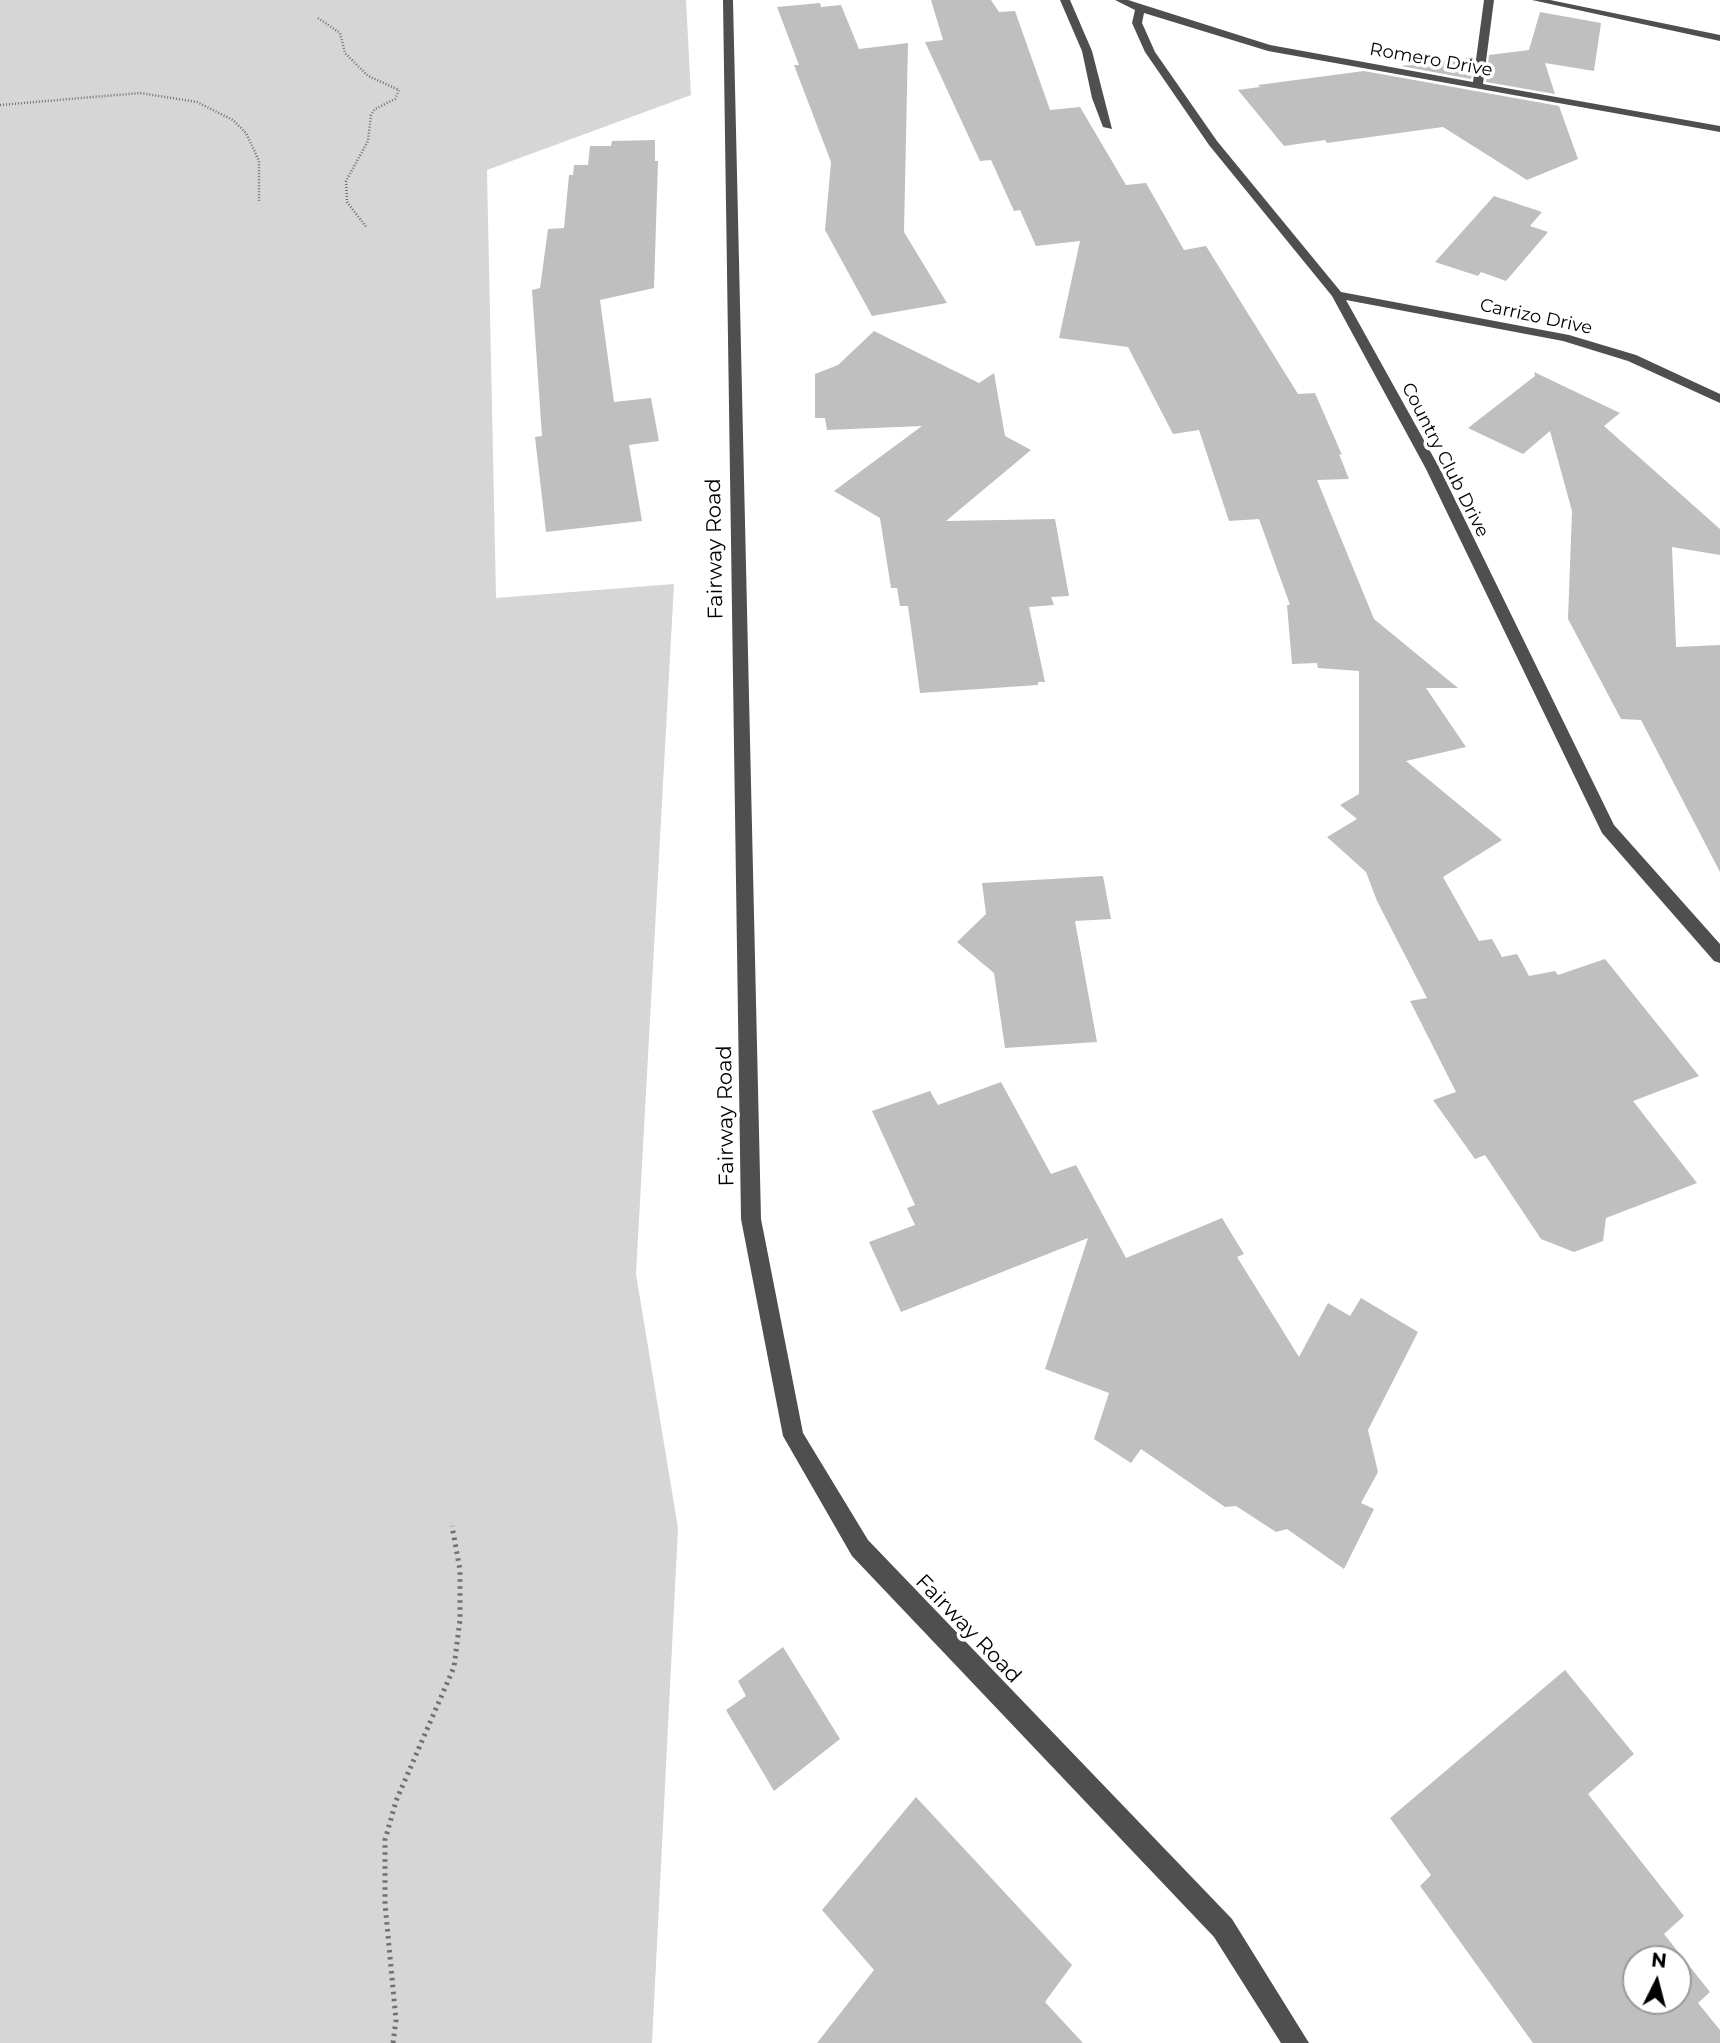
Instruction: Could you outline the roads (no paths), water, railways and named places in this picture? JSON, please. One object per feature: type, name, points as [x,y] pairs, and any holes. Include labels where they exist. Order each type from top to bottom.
[{"type":"street","name":"Fairway Road","points":[[728,0],[751,1219],[793,1436],[860,1548],[1223,1928],[1296,2043]]},
{"type":"street","points":[[1065,0],[1087,51],[1097,98],[1108,127]]},
{"type":"street","points":[[1120,0],[1140,9]]},
{"type":"street","points":[[1478,84],[1489,0]]},
{"type":"street","points":[[1537,0],[1720,38]]},
{"type":"street","name":"Romero Drive","points":[[1140,9],[1273,49],[1720,129]]},
{"type":"street","name":"Country Club Drive","points":[[1140,9],[1137,23],[1150,52],[1213,143],[1337,295],[1433,469],[1608,829],[1720,956]]},
{"type":"street","name":"Carrizo Drive","points":[[1337,295],[1565,338],[1632,358],[1720,399]]}]
